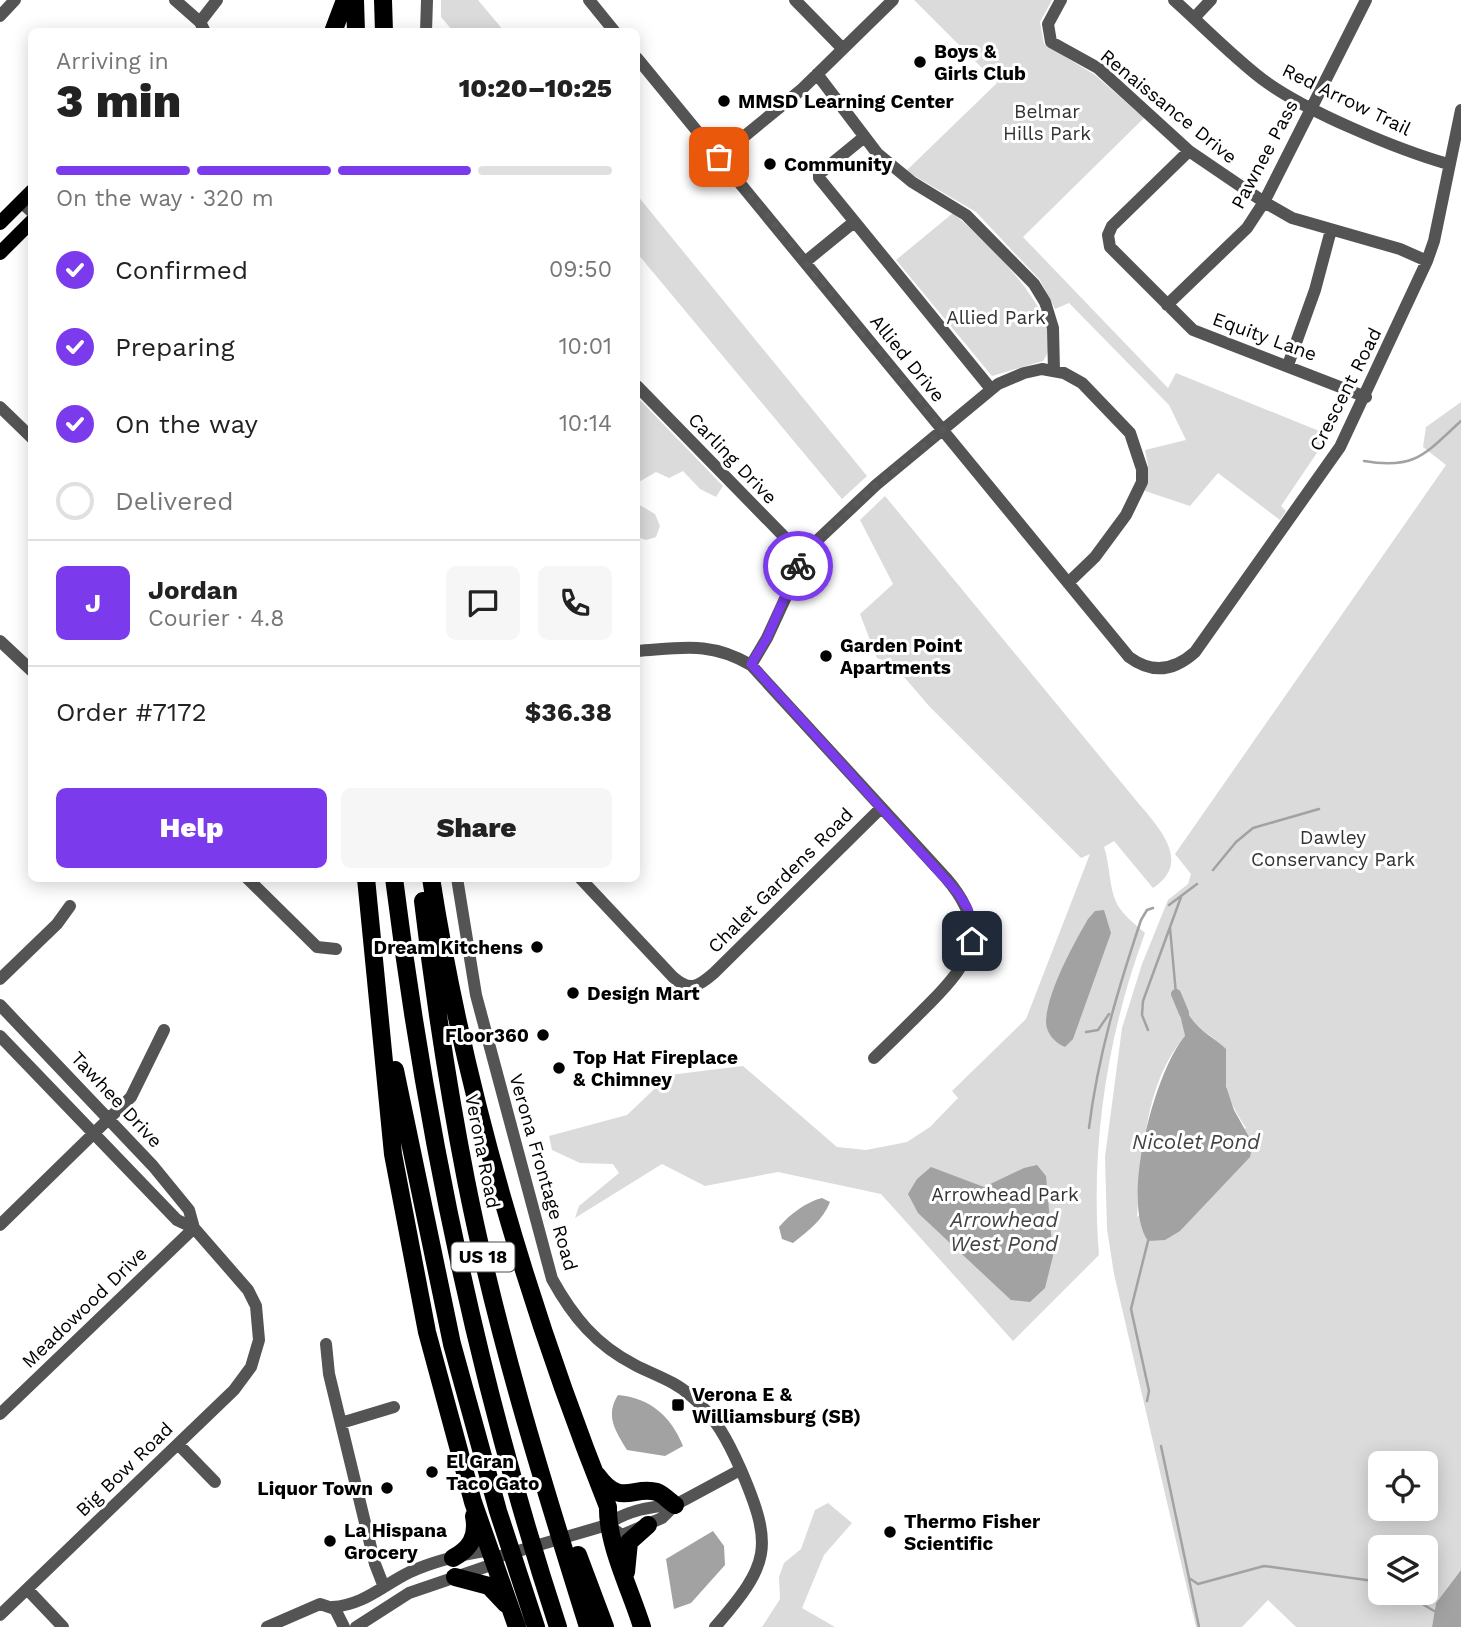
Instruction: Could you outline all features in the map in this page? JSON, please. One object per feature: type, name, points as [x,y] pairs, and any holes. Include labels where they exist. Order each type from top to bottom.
[{"type":"highway","points":[[334,28],[345,0]]},
{"type":"highway","points":[[355,0],[356,28]]},
{"type":"highway","points":[[383,0],[384,28]]},
{"type":"highway","points":[[366,882],[393,1154],[428,1332],[473,1502],[517,1627]]},
{"type":"highway","name":"US 18","points":[[395,882],[416,1045],[460,1274],[506,1458],[558,1627]]},
{"type":"highway","name":"Verona Road","points":[[421,882],[431,968],[466,1181],[503,1340],[588,1627]]},
{"type":"highway","points":[[432,882],[466,1059],[493,1163],[592,1466],[608,1507],[607,1525],[642,1627]]},
{"type":"highway","points":[[377,985],[452,1344],[498,1511],[537,1627]]},
{"type":"highway","points":[[524,1412],[605,1627]]},
{"type":"highway","points":[[592,1466],[615,1491],[623,1494],[657,1492],[675,1505]]},
{"type":"highway","points":[[453,1558],[466,1551],[472,1542],[476,1525],[473,1502]]},
{"type":"highway","points":[[626,1575],[629,1542],[648,1525]]},
{"type":"highway","points":[[456,1577],[489,1586],[509,1606]]},
{"type":"main road","points":[[0,223],[28,202]]},
{"type":"main road","points":[[0,253],[28,225]]},
{"type":"street","points":[[0,16],[15,0]]},
{"type":"street","points":[[175,0],[202,27],[217,0]]},
{"type":"street","points":[[426,28],[427,0]]},
{"type":"street","points":[[589,0],[612,28]]},
{"type":"street","points":[[795,0],[843,49]]},
{"type":"street","points":[[719,157],[817,74],[893,0]]},
{"type":"street","name":"Renaissance Drive","points":[[1061,0],[1048,24],[1047,34],[1059,48],[1098,68],[1189,151],[1292,218],[1400,249],[1427,261]]},
{"type":"street","name":"Red Arrow Trail","points":[[1174,0],[1264,80],[1310,106],[1421,156],[1448,164]]},
{"type":"street","points":[[1194,18],[1211,0]]},
{"type":"street","name":"Pawnee Pass","points":[[1167,305],[1247,228],[1264,202],[1310,106],[1366,0]]},
{"type":"street","name":"Allied Drive","points":[[640,62],[1129,657],[1141,666],[1157,669]]},
{"type":"street","points":[[817,74],[863,138],[890,166],[966,215],[1034,284],[1045,302],[1053,328],[1054,371]]},
{"type":"street","name":"Crescent Road","points":[[1157,669],[1172,667],[1195,652],[1334,456],[1366,397],[1427,261],[1436,233],[1461,110]]},
{"type":"street","points":[[863,138],[819,174],[822,183],[991,390]]},
{"type":"street","name":"Equity Lane","points":[[1189,151],[1112,226],[1108,235],[1110,247],[1193,330],[1366,397]]},
{"type":"street","points":[[805,262],[854,222]]},
{"type":"street","points":[[1288,365],[1315,290],[1331,230]]},
{"type":"street","points":[[751,664],[767,638],[803,556],[876,485],[991,390],[1024,373],[1054,371],[1082,383],[1130,433],[1142,469],[1142,482],[1126,516],[1095,557],[1068,583]]},
{"type":"street","name":"Carling Drive","points":[[640,389],[803,556]]},
{"type":"street","points":[[0,407],[28,434]]},
{"type":"street","points":[[0,641],[28,667]]},
{"type":"street","name":"Chalet Gardens Road","points":[[584,882],[673,976],[692,988],[714,973],[880,809],[751,664],[731,653],[711,647],[640,651]]},
{"type":"street","points":[[874,1058],[957,976],[968,958],[972,941],[968,909],[958,893],[880,809]]},
{"type":"street","points":[[251,882],[317,947],[336,949]]},
{"type":"street","name":"Verona Frontage Road","points":[[458,882],[476,995],[552,1279],[570,1312],[592,1337],[613,1353],[669,1380],[710,1413],[725,1435],[758,1508],[762,1548],[750,1585],[715,1627]]},
{"type":"street","points":[[0,979],[57,924],[70,906]]},
{"type":"street","name":"Tawhee Drive","points":[[0,1005],[110,1119],[189,1210],[194,1227],[248,1290],[256,1306],[260,1339]]},
{"type":"street","points":[[0,1225],[96,1134],[138,1087],[164,1030]]},
{"type":"street","name":"Tawhee Drive","points":[[0,1036],[177,1220],[194,1227]]},
{"type":"street","name":"Meadowood Drive","points":[[0,1413],[194,1227]]},
{"type":"street","name":"Big Bow Road","points":[[0,1615],[245,1377],[260,1339]]},
{"type":"street","points":[[327,1345],[329,1374],[375,1564],[384,1587],[383,1597],[356,1627]]},
{"type":"street","points":[[341,1423],[394,1408]]},
{"type":"street","points":[[178,1444],[215,1482]]},
{"type":"street","points":[[607,1525],[622,1535],[648,1525],[675,1505],[740,1470]]},
{"type":"street","points":[[356,1627],[409,1592],[488,1566],[494,1558],[607,1525],[618,1517],[659,1506],[675,1505]]},
{"type":"street","points":[[267,1627],[320,1604],[332,1607],[361,1602],[412,1571],[453,1558],[484,1551],[494,1558]]},
{"type":"street","points":[[27,1589],[63,1627]]},
{"type":"street","points":[[332,1607],[340,1615],[344,1627]]},
{"type":"street","points":[[297,1627],[305,1610]]},
{"type":"green space","points":[[441,0],[478,0],[501,28],[450,28],[441,17]]},
{"type":"green space","name":"Belmar Hills Park","points":[[914,0],[1052,0],[1040,22],[1044,44],[1095,75],[1144,118],[1023,237],[1168,388],[1176,373],[1329,435],[1281,506],[1286,511],[1280,520],[1218,473],[1190,506],[1145,491],[1148,465],[1145,450],[1186,440],[1169,405],[1069,303],[1055,309],[1040,280],[976,212],[906,171],[997,83]]},
{"type":"green space","points":[[640,199],[867,476],[842,499],[640,257]]},
{"type":"green space","name":"Allied Park","points":[[953,213],[1002,259],[1035,303],[1046,324],[1049,344],[1043,361],[992,376],[896,260]]},
{"type":"green space","points":[[640,400],[723,486],[716,497],[700,489],[683,471],[669,478],[656,472],[640,481]]},
{"type":"green space","name":"Dawley Conservancy Park","points":[[1461,402],[1461,1570],[1438,1600],[1438,1535],[1368,1535],[1368,1605],[1436,1605],[1432,1627],[1296,1627],[1268,1600],[1242,1627],[1196,1627],[1114,1274],[1107,1229],[1105,1157],[1122,1028],[1142,964],[1168,900],[1188,884],[1191,874],[1175,854],[1446,465],[1423,447],[1426,427]],"holes":[[[1180,1015],[1212,1037],[1221,1048],[1229,1094],[1246,1128],[1137,1217],[1144,1146],[1153,1098],[1171,1055],[1185,1036]]]},
{"type":"green space","name":"Arrowhead Park","points":[[885,496],[1159,828],[1171,853],[1171,865],[1165,877],[1153,888],[1114,841],[1104,847],[1117,903],[1126,916],[1145,933],[1121,1011],[1104,1092],[1097,1173],[1099,1255],[1013,1341],[881,1194],[778,1172],[705,1186],[662,1164],[575,1218],[579,1206],[619,1173],[613,1164],[580,1163],[552,1150],[549,1136],[627,1115],[669,1075],[743,1066],[837,1147],[866,1150],[907,1142],[930,1127],[958,1098],[952,1091],[1026,1019],[1090,854],[1081,858],[929,706],[893,664],[877,658],[860,614],[893,584],[860,520]]},
{"type":"green space","points":[[640,505],[655,514],[660,526],[656,537],[646,540],[640,538]]},
{"type":"green space","points":[[828,1503],[852,1523],[824,1555],[802,1608],[835,1627],[762,1627],[780,1599],[779,1577],[784,1563],[801,1549],[815,1510]]},
{"type":"water","points":[[1104,910],[1111,933],[1073,1039],[1065,1047],[1052,1037],[1046,1026],[1047,1010],[1062,969],[1088,919],[1095,911]]},
{"type":"water","name":"Nicolet Pond","points":[[1187,1012],[1201,1029],[1226,1049],[1226,1086],[1234,1110],[1253,1144],[1250,1157],[1180,1231],[1165,1240],[1148,1241],[1140,1222],[1139,1168],[1153,1106],[1163,1077],[1185,1036],[1180,1015]]},
{"type":"water","name":"Arrowhead West Pond","points":[[1037,1165],[1046,1176],[1053,1256],[1045,1288],[1030,1302],[1011,1300],[918,1213],[908,1194],[917,1179],[931,1167],[984,1187],[1024,1168]]},
{"type":"water","points":[[822,1198],[830,1202],[814,1225],[793,1243],[782,1239],[779,1227],[783,1222],[804,1206]]},
{"type":"water","points":[[618,1395],[640,1400],[658,1410],[666,1417],[683,1446],[665,1456],[627,1450],[613,1423],[612,1410]]},
{"type":"water","points":[[713,1531],[724,1546],[725,1565],[691,1603],[674,1609],[666,1559]]},
{"type":"water","points":[[1461,1570],[1461,1627],[1432,1627],[1438,1600]]},
{"type":"waterway","points":[[1364,461],[1396,463],[1418,457],[1461,421]]},
{"type":"waterway","points":[[1213,870],[1236,842],[1253,828],[1319,809]]},
{"type":"waterway","points":[[1169,905],[1197,884]]},
{"type":"waterway","points":[[1148,1030],[1142,1015],[1143,1001],[1181,897]]},
{"type":"waterway","points":[[1089,1128],[1103,1048],[1117,997],[1141,920],[1147,910],[1153,908]]},
{"type":"waterway","points":[[1170,928],[1176,994]]},
{"type":"waterway","points":[[1176,994],[1184,1013]]},
{"type":"waterway","points":[[1086,1032],[1098,1030],[1109,1014]]},
{"type":"waterway","points":[[1147,1401],[1149,1391],[1131,1309],[1148,1241]]},
{"type":"waterway","points":[[1161,1446],[1189,1578],[1198,1584],[1264,1566],[1368,1580]]},
{"type":"waterway","points":[[1189,1579],[1199,1627]]},
{"type":"waterway","points":[[1424,1605],[1434,1611]]},
{"type":"way so far","points":[[719,157],[943,430],[876,485],[808,549],[798,566]]},
{"type":"place","name":"Boys & Girls Club","points":[[920,62]]},
{"type":"place","name":"MMSD Learning Center","points":[[724,101]]},
{"type":"place","name":"Community","points":[[770,164]]},
{"type":"place","name":"Garden Point Apartments","points":[[826,656]]},
{"type":"place","name":"Dream Kitchens","points":[[537,947]]},
{"type":"place","name":"Design Mart","points":[[573,993]]},
{"type":"place","name":"Floor360","points":[[543,1035]]},
{"type":"place","name":"Top Hat Fireplace & Chimney","points":[[559,1068]]},
{"type":"place","name":"Verona E & Williamsburg (SB)","points":[[678,1405]]},
{"type":"place","name":"El Gran Taco Gato","points":[[432,1472]]},
{"type":"place","name":"Liquor Town","points":[[387,1488]]},
{"type":"place","name":"Thermo Fisher Scientific","points":[[890,1532]]},
{"type":"place","name":"La Hispana Grocery","points":[[330,1541]]},
{"type":"route","points":[[798,566],[767,638],[751,664],[958,893],[968,909],[972,941]]}]
